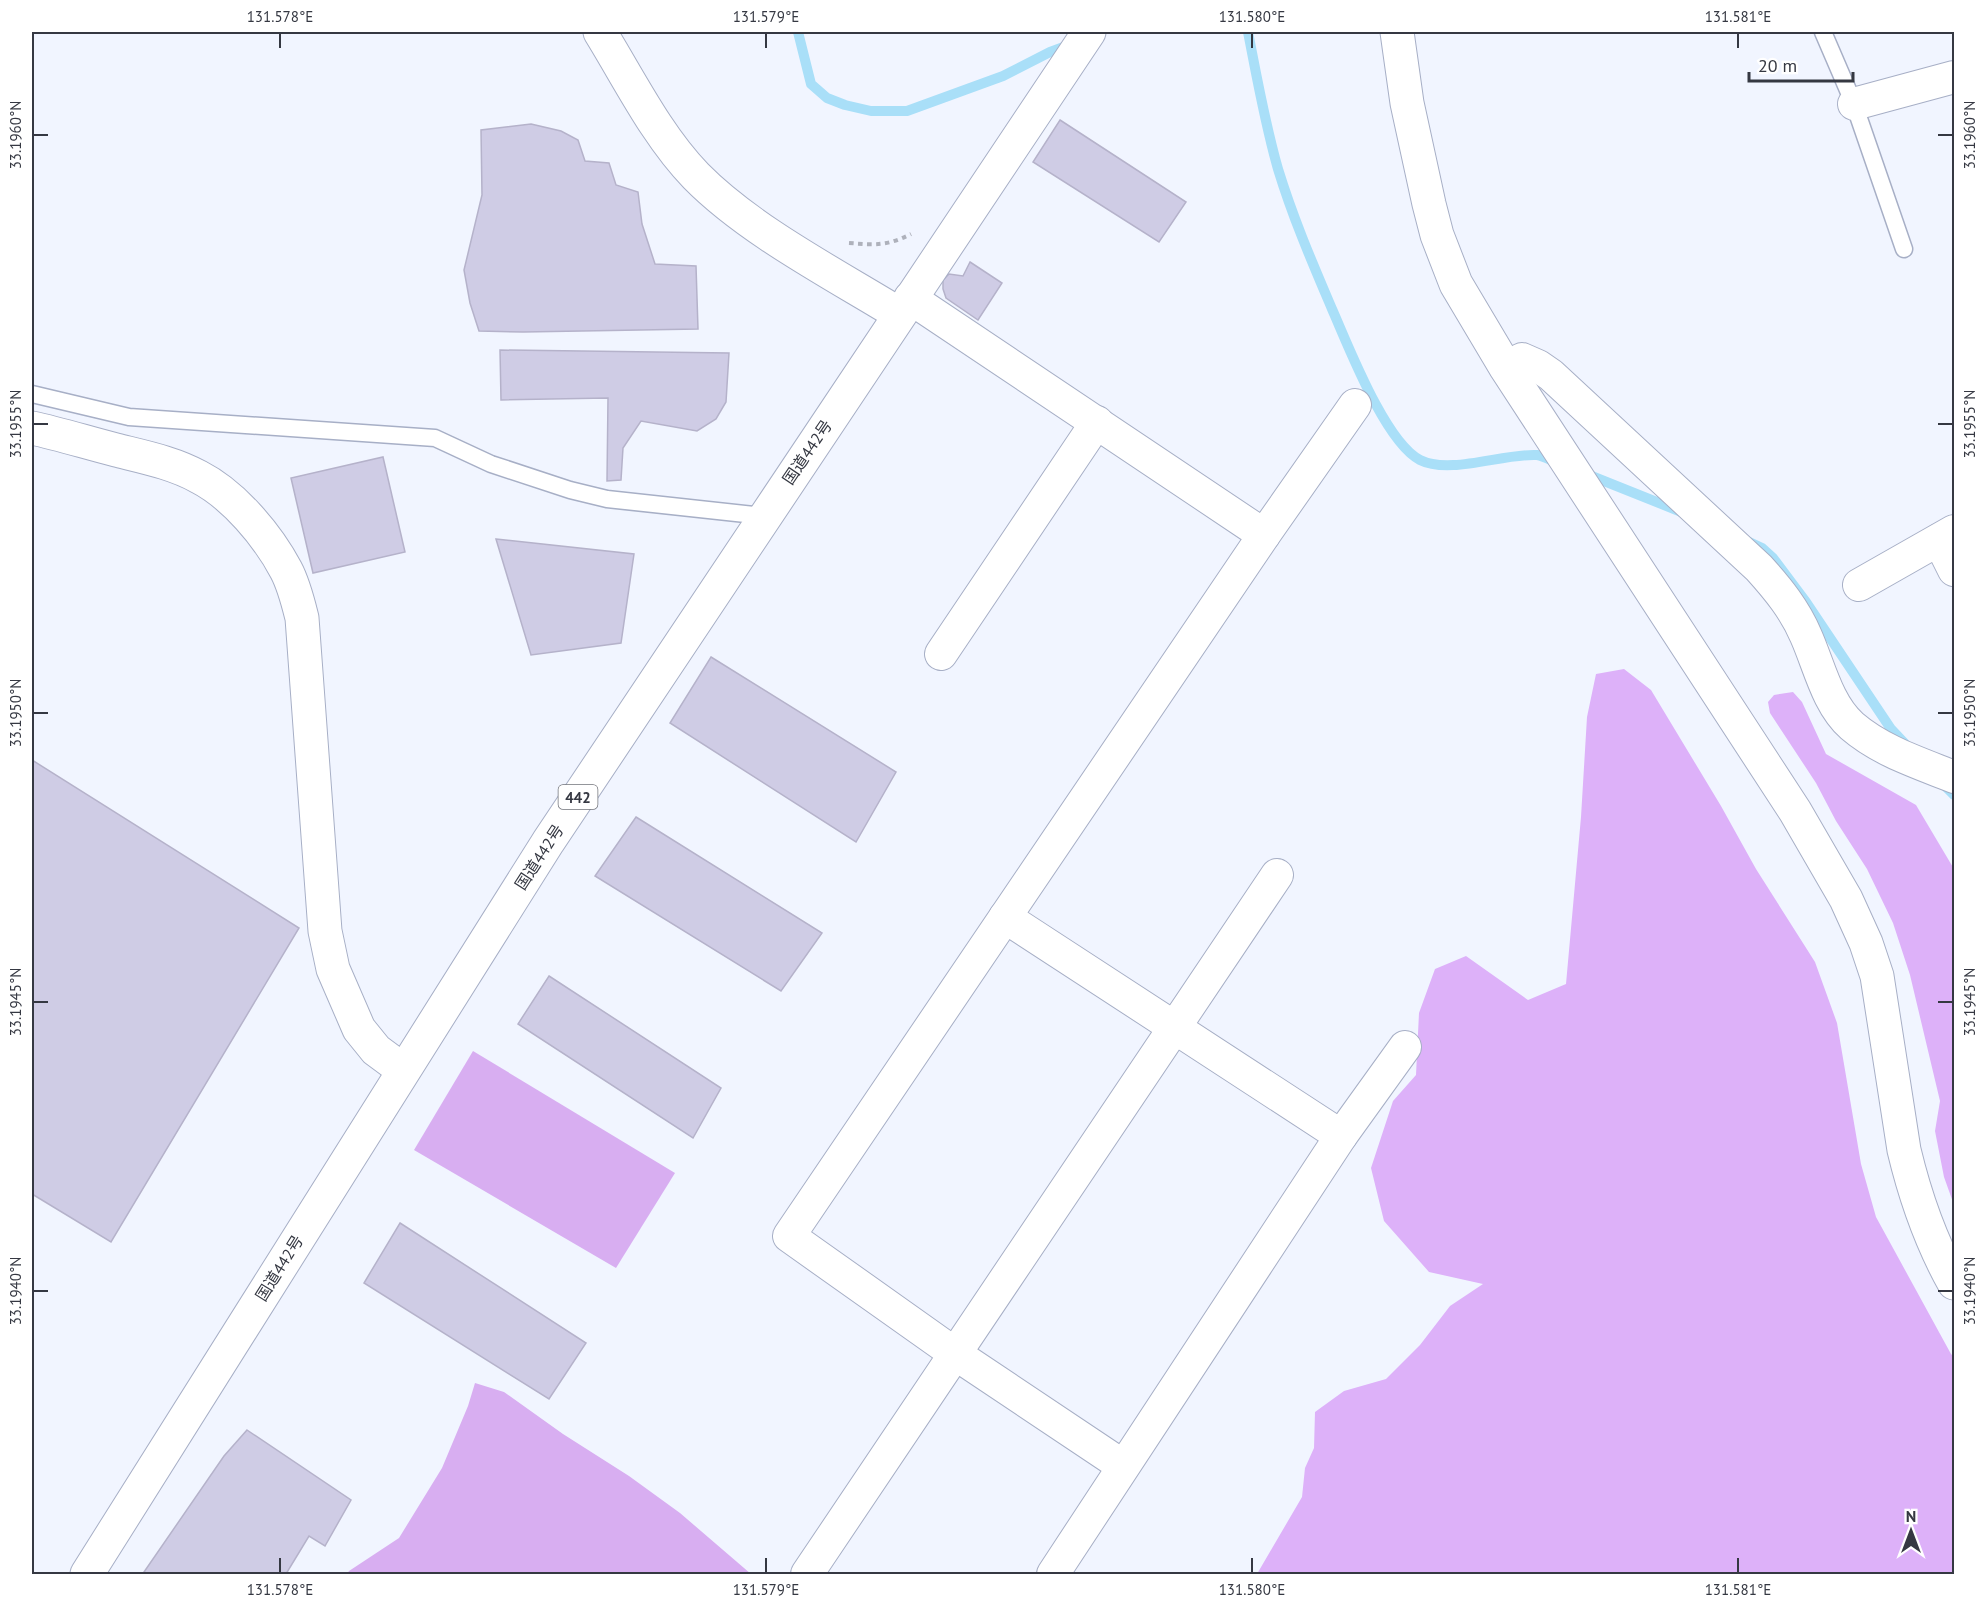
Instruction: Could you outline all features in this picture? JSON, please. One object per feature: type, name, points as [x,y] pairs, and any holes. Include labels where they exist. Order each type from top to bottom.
[{"type":"main road","points":[[600,32],[658,126],[696,176],[777,239],[904,306]]},
{"type":"main road","name":"国道442号","points":[[87,1575],[548,842],[1089,32]]},
{"type":"main road","points":[[1397,32],[1407,103],[1437,235],[1456,284],[1506,368],[1795,812],[1846,899],[1866,943],[1877,976],[1904,1150],[1910,1175],[1921,1209],[1954,1283]]},
{"type":"main road","points":[[32,429],[156,461],[200,477],[218,489],[248,517],[287,572],[302,618],[325,931],[329,956],[338,983],[364,1037],[376,1050],[403,1071]]},
{"type":"street","points":[[1854,105],[1954,77]]},
{"type":"street","points":[[904,306],[1097,422],[1264,535]]},
{"type":"street","points":[[1506,368],[1522,359],[1551,375],[1759,568],[1783,596],[1799,620],[1828,691],[1849,724],[1870,740],[1895,753],[1954,777]]},
{"type":"street","points":[[1123,1466],[954,1353],[789,1236],[1264,535],[1355,405]]},
{"type":"street","points":[[941,654],[1097,422]]},
{"type":"street","points":[[1859,585],[1947,536],[1954,570]]},
{"type":"street","points":[[807,1575],[1277,874]]},
{"type":"street","points":[[1005,917],[1341,1136]]},
{"type":"street","points":[[1053,1575],[1341,1136],[1405,1047]]},
{"type":"lane","points":[[1823,32],[1854,105],[1904,249]]},
{"type":"lane","points":[[32,394],[129,417],[435,438],[525,477],[580,492],[619,500],[764,516]]},
{"type":"shaded area","points":[[1624,669],[1651,690],[1756,869],[1815,962],[1837,1023],[1861,1164],[1876,1217],[1954,1357],[1954,1574],[1257,1574],[1302,1497],[1305,1468],[1314,1448],[1315,1412],[1344,1391],[1386,1379],[1420,1345],[1450,1306],[1483,1284],[1429,1272],[1384,1221],[1371,1168],[1393,1101],[1416,1075],[1419,1013],[1435,969],[1466,956],[1528,1000],[1566,984],[1581,817],[1587,717],[1596,674]]},
{"type":"shaded area","points":[[1793,692],[1802,702],[1826,754],[1916,805],[1954,869],[1954,1205],[1944,1177],[1935,1131],[1940,1101],[1910,975],[1893,923],[1867,869],[1836,821],[1816,783],[1770,713],[1768,702],[1774,695]]},
{"type":"shaded area","points":[[473,1051],[675,1173],[616,1268],[414,1150]]},
{"type":"shaded area","points":[[475,1383],[504,1392],[563,1434],[629,1476],[680,1513],[751,1574],[347,1574],[399,1538],[442,1468]]},
{"type":"building","points":[[1060,120],[1186,202],[1159,242],[1033,162]]},
{"type":"building","points":[[531,124],[561,131],[578,140],[585,161],[609,163],[616,185],[638,192],[642,224],[655,264],[696,266],[698,329],[479,331],[470,303],[464,270],[482,195],[481,130]]},
{"type":"building","points":[[970,262],[1002,283],[978,320],[946,298],[943,289],[943,280],[949,274],[963,276]]},
{"type":"building","points":[[500,350],[729,353],[726,402],[716,419],[697,431],[641,421],[623,448],[621,480],[607,481],[608,398],[501,400]]},
{"type":"building","points":[[383,457],[405,552],[313,573],[291,478]]},
{"type":"building","points":[[496,539],[634,554],[621,643],[531,655]]},
{"type":"building","points":[[711,657],[896,772],[856,842],[670,723]]},
{"type":"building","points":[[32,760],[299,928],[111,1242],[32,1194]]},
{"type":"building","points":[[636,817],[822,933],[781,991],[595,876]]},
{"type":"building","points":[[549,976],[721,1088],[693,1138],[518,1024]]},
{"type":"building","points":[[400,1223],[586,1343],[549,1399],[364,1283]]},
{"type":"building","points":[[247,1430],[351,1500],[325,1546],[309,1536],[286,1574],[148,1574],[144,1572],[224,1456]]},
{"type":"waterway","points":[[798,32],[811,84],[827,98],[871,111],[907,111],[1003,76],[1069,45]]},
{"type":"waterway","points":[[1248,32],[1269,135],[1290,205],[1358,368],[1381,414],[1394,434],[1407,450],[1420,460],[1432,464],[1462,464],[1524,455],[1542,456],[1558,463]]},
{"type":"waterway","points":[[1584,473],[1684,513]]},
{"type":"waterway","points":[[1747,541],[1762,548],[1773,558],[1806,602],[1891,729],[1908,747]]},
{"type":"waterway","points":[[1941,782],[1954,795]]}]
